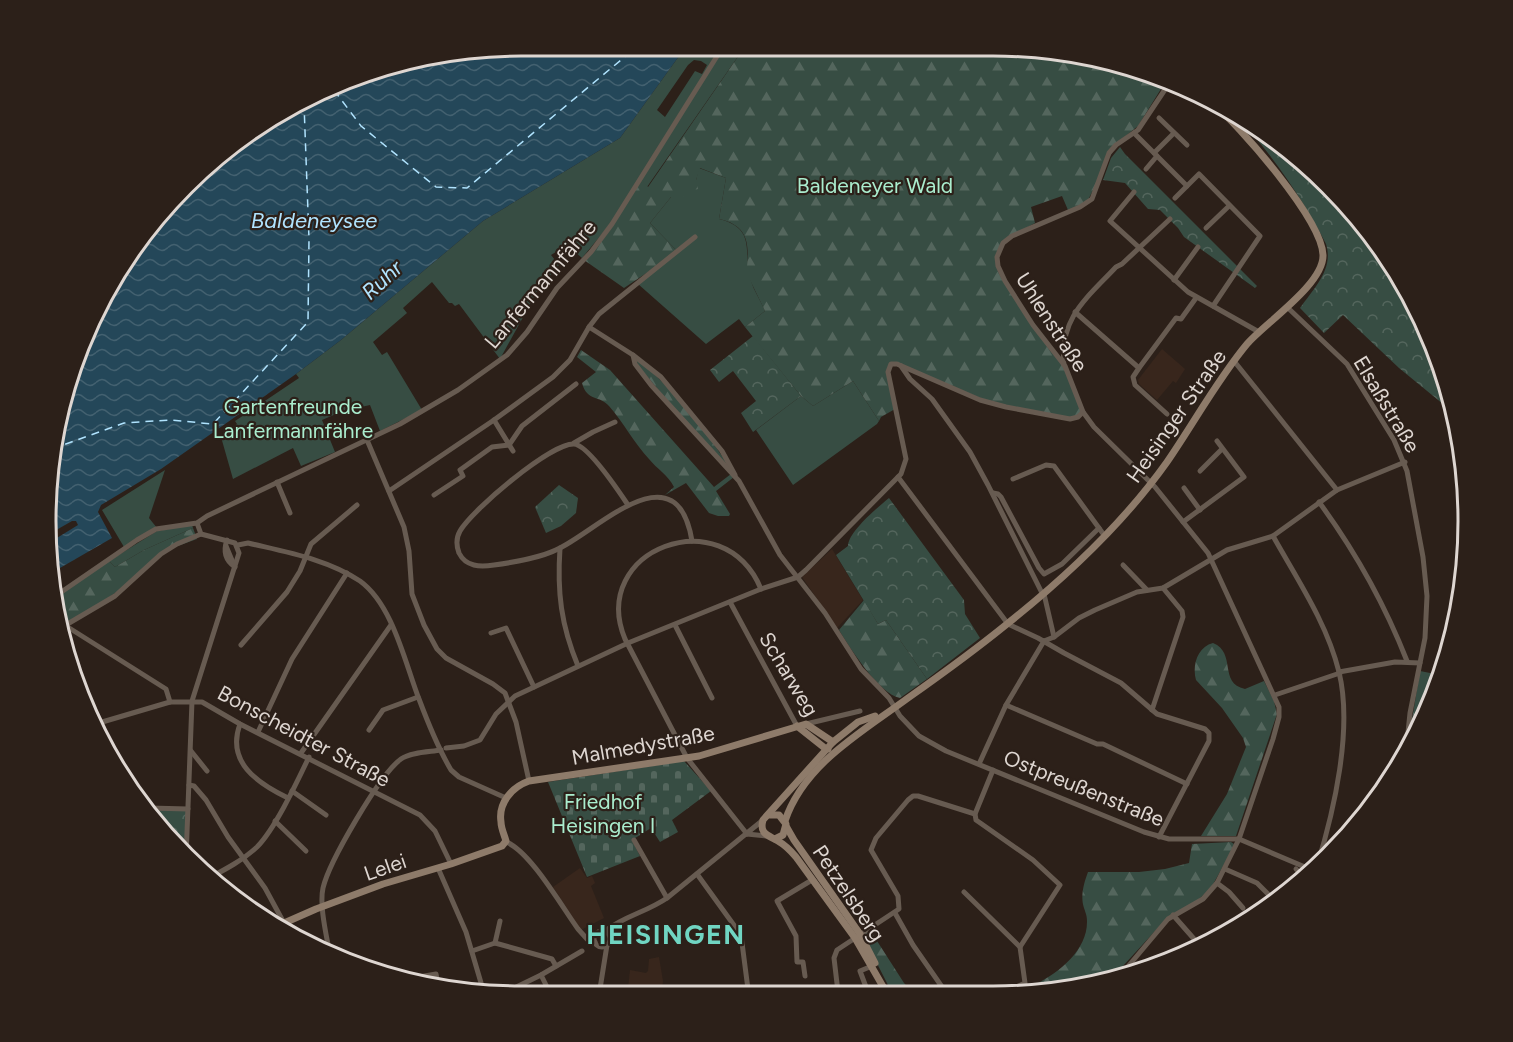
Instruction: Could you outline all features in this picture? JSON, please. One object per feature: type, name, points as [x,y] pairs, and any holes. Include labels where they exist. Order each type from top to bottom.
[{"type":"main road","name":"Heisinger Straße","points":[[766,818],[858,722],[894,707],[1008,624],[1074,567],[1102,532],[1151,483],[1234,361],[1259,332],[1307,287],[1320,268],[1323,260],[1322,246],[1292,193],[1230,121]]},
{"type":"main road","points":[[796,726],[806,723]]},
{"type":"main road","name":"Scharweg","points":[[806,723],[832,749]]},
{"type":"main road","name":"Scharweg","points":[[796,726],[832,749]]},
{"type":"main road","name":"Malmedystraße","points":[[529,781],[699,756],[796,726]]},
{"type":"main road","name":"Heisinger Straße","points":[[775,839],[783,835],[796,794],[832,749]]},
{"type":"main road","points":[[506,842],[500,815],[506,798],[517,787],[529,781]]},
{"type":"main road","points":[[775,839],[766,836],[762,830],[766,818],[779,815],[786,824]]},
{"type":"main road","name":"Petzelsberg","points":[[786,824],[794,840],[858,936],[884,986]]},
{"type":"main road","name":"Petzelsberg","points":[[775,839],[792,852],[871,952],[881,980]]},
{"type":"main road","name":"Lelei","points":[[285,922],[404,876],[451,864],[502,846],[506,842]]},
{"type":"street","name":"Lanfermannfähre","points":[[61,592],[156,529],[197,523],[207,516],[400,424],[458,390],[492,366],[518,344],[556,288],[591,252],[612,224],[717,56]]},
{"type":"street","name":"Uhlenstraße","points":[[1166,89],[1134,133],[1109,153],[1089,201],[1012,236],[1003,243],[999,251],[998,266],[1033,325],[1064,365],[1083,412],[1094,427],[1151,483],[1184,522],[1210,559],[1275,695]]},
{"type":"street","points":[[1159,118],[1187,146]]},
{"type":"street","points":[[1134,133],[1187,186]]},
{"type":"street","points":[[1146,169],[1174,133]]},
{"type":"street","points":[[1175,198],[1198,174],[1260,236],[1213,306]]},
{"type":"street","points":[[1134,192],[1110,221],[1196,298],[1259,332]]},
{"type":"street","points":[[1206,228],[1230,206]]},
{"type":"street","points":[[1064,365],[1064,336],[1075,312],[1116,267],[1170,219]]},
{"type":"street","points":[[389,491],[535,391],[567,364],[596,316],[695,237]]},
{"type":"street","points":[[1174,280],[1198,247]]},
{"type":"street","points":[[1167,414],[1135,385],[1133,377],[1176,318],[1181,319],[1196,298]]},
{"type":"street","name":"Elsaßstraße","points":[[1287,307],[1347,364],[1394,440],[1410,480],[1427,583],[1426,626],[1408,728]]},
{"type":"street","points":[[1075,312],[1138,368]]},
{"type":"street","points":[[589,327],[653,369],[669,385],[722,451],[739,481]]},
{"type":"street","points":[[633,355],[636,364],[646,378],[739,481]]},
{"type":"street","points":[[1234,361],[1336,490]]},
{"type":"street","points":[[328,944],[322,894],[326,879],[374,792],[402,758],[464,746],[480,740],[492,720],[509,700],[534,687],[628,644],[761,589],[798,577],[898,477],[905,468],[906,459],[888,369],[891,364],[900,365],[972,398],[995,405],[1070,419],[1078,417],[1083,412]]},
{"type":"street","points":[[900,365],[910,379],[932,399],[970,452],[1043,594],[1054,637]]},
{"type":"street","points":[[646,378],[653,369]]},
{"type":"street","points":[[511,448],[522,426],[576,384]]},
{"type":"street","points":[[494,420],[511,448]]},
{"type":"street","points":[[615,422],[561,448],[507,484],[466,522],[457,539],[462,557],[472,565],[480,567],[514,562],[560,548],[628,505],[652,496],[672,502],[685,514],[692,541]]},
{"type":"street","points":[[367,440],[404,527],[408,540],[412,594],[434,645],[446,658],[498,687],[509,700],[529,781]]},
{"type":"street","points":[[1184,522],[1244,477],[1217,441]]},
{"type":"street","points":[[573,444],[579,445],[587,452],[628,505]]},
{"type":"street","points":[[434,495],[463,476],[460,470],[492,447],[511,448]]},
{"type":"street","points":[[1200,471],[1222,449]]},
{"type":"street","points":[[979,764],[1005,705],[1044,641],[1054,637],[1079,618],[1137,592],[1163,588],[1227,550],[1273,536],[1336,490],[1404,462]]},
{"type":"street","points":[[1013,479],[1046,465],[1054,466],[1102,532]]},
{"type":"street","points":[[898,477],[1008,624],[1121,682],[1152,710],[1165,717],[1204,729],[1209,734],[1209,741],[1159,837]]},
{"type":"street","name":"Ostpreußenstraße","points":[[739,481],[780,555],[825,614],[861,669],[889,698],[904,721],[924,739],[993,770],[1159,837],[1239,840],[1304,867]]},
{"type":"street","points":[[277,482],[290,513]]},
{"type":"street","points":[[1184,488],[1200,510]]},
{"type":"street","name":"Heisinger Straße","points":[[993,493],[1000,497],[1044,574],[1062,564],[1102,532]]},
{"type":"street","points":[[1319,502],[1345,539],[1367,578],[1395,632],[1407,662]]},
{"type":"street","points":[[241,645],[287,592],[311,544],[357,506]]},
{"type":"street","points":[[197,523],[201,534]]},
{"type":"street","points":[[67,625],[115,596],[161,554],[201,534],[238,547],[248,543],[306,558],[347,573],[362,582],[373,594],[391,625],[418,697],[444,749],[451,770],[459,777],[506,798]]},
{"type":"street","points":[[1273,536],[1318,617],[1339,672],[1343,717],[1340,763],[1321,850]]},
{"type":"street","points":[[761,589],[750,567],[733,552],[720,546],[692,541],[664,547],[653,552],[635,567],[624,582],[619,598],[618,614],[628,644],[687,758],[747,834],[766,836]]},
{"type":"street","points":[[226,542],[224,552],[235,567]]},
{"type":"street","points":[[187,844],[192,701],[235,567],[238,547]]},
{"type":"street","points":[[560,548],[559,584],[562,617],[578,666]]},
{"type":"street","points":[[1124,565],[1147,590]]},
{"type":"street","points":[[258,732],[292,659],[347,573]]},
{"type":"street","points":[[1152,710],[1183,616],[1179,607],[1163,588]]},
{"type":"street","name":"Scharweg","points":[[730,602],[796,726]]},
{"type":"street","points":[[301,753],[391,625]]},
{"type":"street","points":[[675,625],[712,698]]},
{"type":"street","points":[[490,633],[506,628],[534,687]]},
{"type":"street","points":[[69,632],[166,689],[170,702]]},
{"type":"street","points":[[1129,966],[1173,915],[1203,899],[1216,884],[1225,868],[1239,840],[1278,722],[1280,711],[1275,695],[1339,672],[1407,662],[1420,663]]},
{"type":"street","points":[[369,730],[383,710],[418,697]]},
{"type":"street","name":"Bonscheidter Straße","points":[[102,722],[170,702],[202,702],[240,724],[420,815],[429,823],[442,843],[451,864]]},
{"type":"street","points":[[1005,705],[1097,744],[1104,744],[1187,784]]},
{"type":"street","points":[[806,723],[860,711]]},
{"type":"street","points":[[240,724],[236,745],[242,762],[258,780],[288,798]]},
{"type":"street","points":[[190,750],[207,771]]},
{"type":"street","points":[[695,767],[699,756]]},
{"type":"street","points":[[217,873],[258,846],[275,821],[309,757]]},
{"type":"street","points":[[993,770],[975,814],[979,824],[1019,850],[1059,884],[1059,888],[1020,947]]},
{"type":"street","points":[[189,784],[197,789],[206,800],[265,888],[283,921]]},
{"type":"street","points":[[292,791],[326,815]]},
{"type":"street","points":[[838,986],[835,954],[839,948],[899,909],[899,898],[871,850],[876,838],[913,796],[975,814]]},
{"type":"street","points":[[155,808],[188,809]]},
{"type":"street","name":"Heisinger Straße","points":[[604,946],[610,941],[607,934],[617,923],[667,898],[766,818]]},
{"type":"street","points":[[275,821],[306,851]]},
{"type":"street","points":[[634,840],[667,898]]},
{"type":"street","points":[[506,842],[511,844],[535,868],[578,929],[604,946],[600,986]]},
{"type":"street","points":[[438,868],[472,951],[482,985]]},
{"type":"street","points":[[1225,868],[1257,883],[1269,895]]},
{"type":"street","points":[[697,874],[736,924],[741,935],[748,986]]},
{"type":"street","points":[[805,976],[803,962],[798,962],[796,936],[777,902],[812,880]]},
{"type":"street","points":[[1216,884],[1229,892],[1243,908]]},
{"type":"street","points":[[964,892],[1020,947],[1025,983],[1019,986]]},
{"type":"street","points":[[895,913],[942,986]]},
{"type":"street","points":[[1173,915],[1195,940]]},
{"type":"street","points":[[495,943],[500,921]]},
{"type":"street","points":[[595,938],[601,931],[607,934]]},
{"type":"street","points":[[472,951],[495,943],[552,959],[556,966]]},
{"type":"street","points":[[518,986],[582,951]]},
{"type":"street","name":"Petzelsberg","points":[[866,986],[860,971],[872,966]]},
{"type":"street","points":[[423,976],[435,974],[436,979]]},
{"type":"street","points":[[541,975],[546,986]]},
{"type":"shaded area","points":[[1162,349],[1185,369],[1176,383],[1173,381],[1157,400],[1139,384],[1138,380]]},
{"type":"shaded area","points":[[832,549],[863,600],[837,628],[802,577]]},
{"type":"shaded area","points":[[580,868],[587,878],[592,876],[595,883],[591,886],[604,918],[581,930],[553,887]]},
{"type":"shaded area","points":[[659,957],[662,986],[628,986],[630,970],[646,973],[649,959]]},
{"type":"green space","name":"Gartenfreunde Lanfermannfähre","points":[[679,56],[738,56],[647,187],[640,178],[611,223],[582,258],[567,245],[551,255],[559,265],[538,290],[500,359],[459,304],[455,306],[449,303],[432,282],[403,308],[407,313],[373,342],[382,355],[387,352],[422,410],[380,431],[370,405],[343,411],[322,420],[335,452],[301,466],[293,448],[233,479],[221,437],[237,424],[235,421],[299,378],[296,374],[341,340],[483,221],[620,138]],"holes":[[[694,60],[707,65],[702,74],[695,71],[665,117],[657,110],[688,65]]]},
{"type":"green space","name":"Baldeneyer Wald","points":[[738,56],[1022,56],[1083,64],[1162,88],[1138,126],[1117,143],[1088,200],[1068,210],[1062,196],[1031,207],[1035,223],[1006,239],[996,262],[1033,327],[1063,366],[1082,412],[1074,418],[995,404],[900,365],[889,364],[895,409],[881,417],[879,421],[853,381],[813,406],[801,396],[745,327],[765,311],[746,276],[748,257],[743,233],[730,222],[719,219],[726,178],[700,168],[696,180],[698,189],[687,192],[679,202],[671,197],[650,223],[678,252],[624,288],[584,260],[642,180],[648,187]]},
{"type":"green space","points":[[1254,136],[1299,171],[1321,192],[1342,214],[1379,262],[1395,288],[1422,343],[1443,404],[1399,368],[1343,315],[1324,333],[1300,308],[1321,278],[1328,253],[1326,244],[1306,208]]},
{"type":"green space","points":[[1120,147],[1257,286],[1255,288],[1184,237],[1160,210],[1148,209],[1125,183],[1103,180],[1111,158]]},
{"type":"green space","points":[[699,168],[726,178],[719,219],[731,223],[744,235],[751,281],[765,311],[745,327],[739,319],[706,344],[638,284],[678,252],[650,223],[671,197],[687,191],[696,180]]},
{"type":"green space","points":[[753,336],[801,396],[753,432],[741,413],[756,401],[733,371],[719,382],[710,370]]},
{"type":"green space","points":[[581,350],[610,370],[714,487],[731,474],[734,477],[716,491],[730,514],[729,516],[709,513],[686,483],[665,495],[674,487],[669,479],[652,463],[609,406],[602,400],[590,396],[584,389],[582,383],[596,372],[577,357]]},
{"type":"green space","points":[[635,358],[663,383],[691,414],[737,479],[639,367]]},
{"type":"green space","points":[[853,381],[879,421],[793,485],[756,430],[801,396],[813,406]]},
{"type":"green space","points":[[165,470],[149,518],[157,528],[124,547],[102,510]]},
{"type":"green space","points":[[559,485],[578,498],[576,513],[561,526],[546,533],[535,507]]},
{"type":"green space","points":[[889,498],[964,600],[965,614],[980,638],[927,679],[886,620],[878,624],[836,555],[848,546],[849,540],[864,520]]},
{"type":"green space","points":[[192,525],[193,528],[144,550],[115,567],[109,561],[157,531]]},
{"type":"green space","points":[[193,528],[197,539],[175,547],[154,560],[131,582],[67,626],[61,594],[109,561],[115,567],[144,550]]},
{"type":"green space","points":[[864,600],[878,624],[886,620],[927,679],[900,698],[892,695],[874,679],[839,630]]},
{"type":"green space","points":[[1213,643],[1224,654],[1229,674],[1237,686],[1245,689],[1264,681],[1274,701],[1277,714],[1236,836],[1201,836],[1227,794],[1246,747],[1243,738],[1222,708],[1196,680],[1197,658],[1203,648]]},
{"type":"green space","points":[[1420,671],[1432,673],[1422,699],[1412,721]]},
{"type":"green space","name":"Friedhof Heisingen I","points":[[684,761],[711,791],[672,820],[678,832],[660,842],[651,828],[632,840],[640,856],[587,877],[548,782]]},
{"type":"green space","points":[[155,808],[188,809],[185,843]]},
{"type":"green space","points":[[1231,842],[1234,844],[1211,888],[1197,901],[1167,918],[1121,968],[1083,978],[1034,985],[1063,966],[1082,942],[1086,932],[1087,918],[1082,894],[1088,872],[1139,872],[1189,863],[1192,844]]},
{"type":"green space","points":[[870,930],[907,986],[888,985],[862,934]]},
{"type":"water","name":"Baldeneysee","points":[[491,56],[679,56],[620,138],[483,221],[341,340],[296,374],[161,469],[101,505],[98,512],[112,538],[58,569],[56,539],[78,525],[76,521],[56,530],[59,460],[71,401],[91,343],[118,288],[152,238],[192,192],[238,152],[288,118],[343,91],[371,80],[430,64]]},
{"type":"ferry route","points":[[337,94],[361,126],[436,187],[467,188],[626,56]]},
{"type":"ferry route","points":[[61,446],[124,423],[170,420],[213,424],[308,322],[309,239],[304,110]]},
{"type":"district","name":"HEISINGEN","points":[[666,934]]},
{"type":"water label","name":"Ruhr","points":[[382,280]]}]
